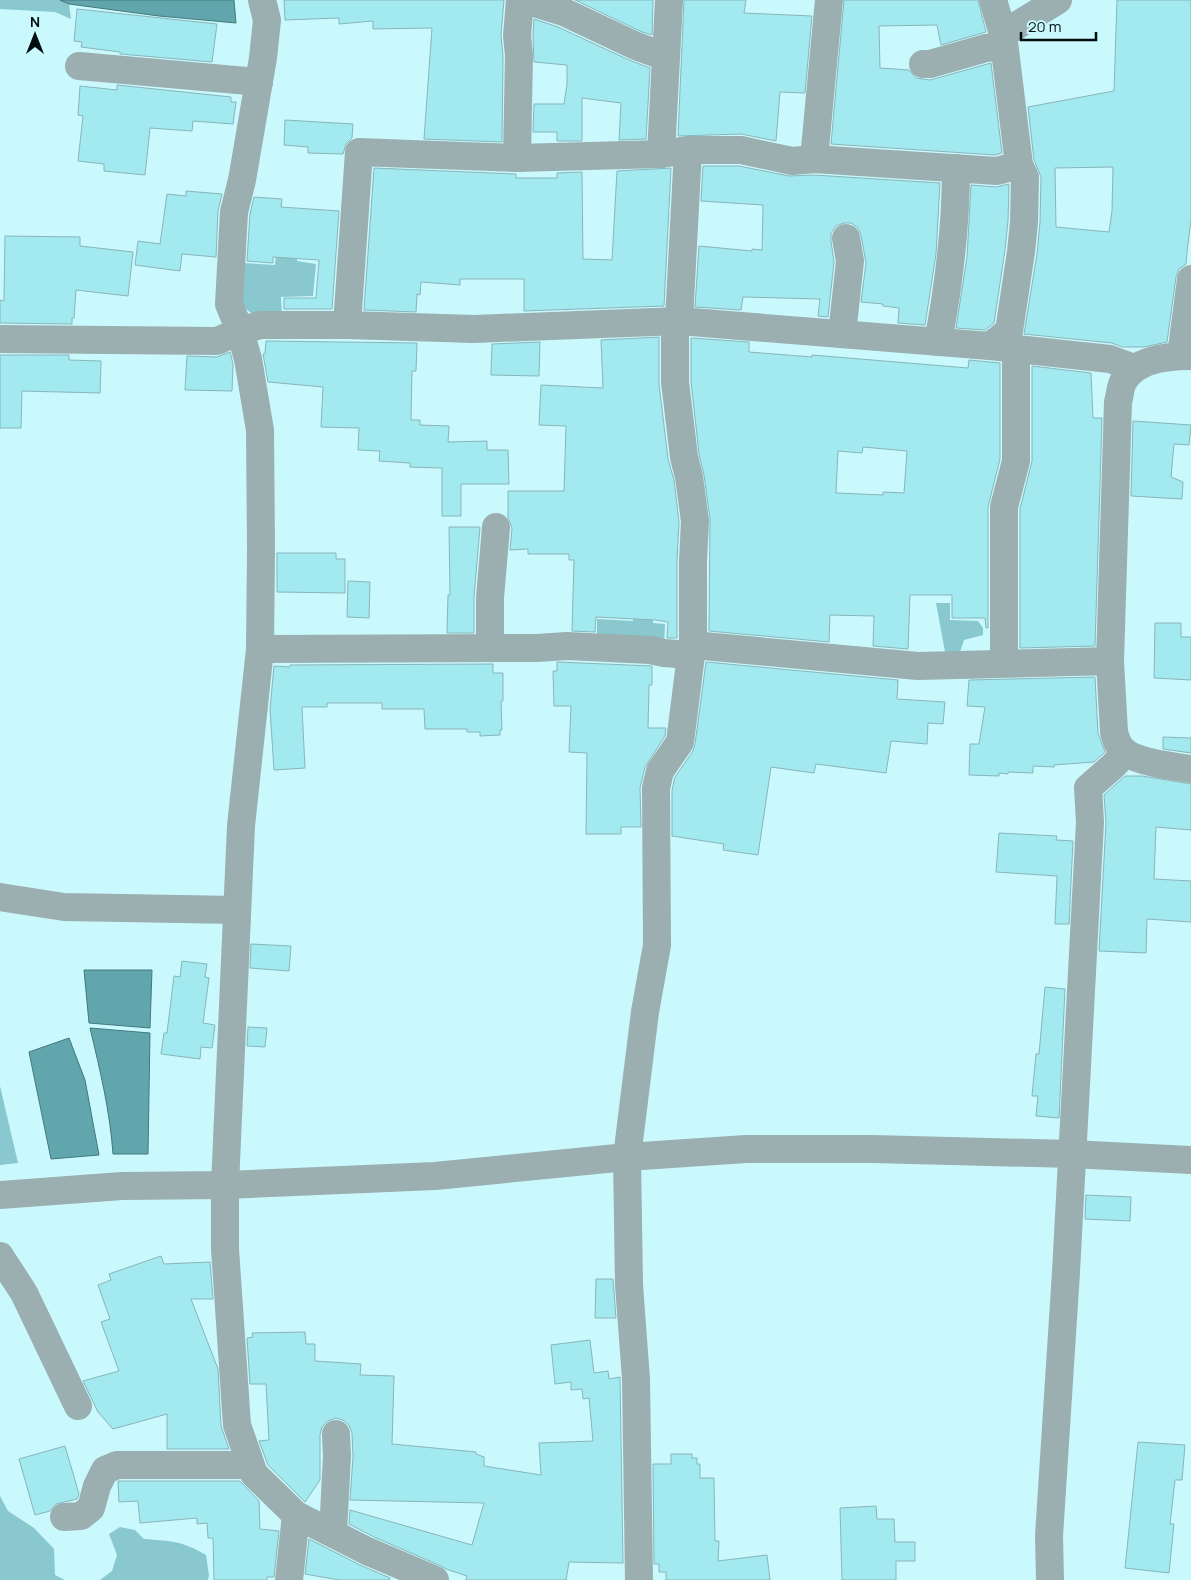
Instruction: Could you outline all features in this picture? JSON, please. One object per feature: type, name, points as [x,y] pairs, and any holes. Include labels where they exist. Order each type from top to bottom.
[{"type":"street","points":[[262,0],[266,20],[259,82],[242,180],[234,212],[229,304],[240,331],[248,359],[260,430],[260,649],[241,826],[226,1186],[226,1249],[237,1425],[254,1474],[296,1515],[367,1551],[435,1580]]},
{"type":"street","points":[[517,158],[519,55],[517,36],[520,0]]},
{"type":"street","points":[[524,0],[564,12],[636,46],[666,57]]},
{"type":"street","points":[[661,154],[669,0]]},
{"type":"street","points":[[814,159],[830,0]]},
{"type":"street","points":[[993,0],[1003,40],[1019,165],[1025,177],[1024,222],[1010,331],[1003,347],[1016,460],[1004,507],[1004,663]]},
{"type":"street","points":[[922,64],[930,64],[986,48],[1003,40],[1058,0]]},
{"type":"street","points":[[79,66],[259,82]]},
{"type":"street","points":[[347,325],[359,152],[517,158],[661,154],[688,150],[741,150],[792,161],[814,159],[998,171],[1019,165]]},
{"type":"street","points":[[639,1580],[636,1379],[629,1285],[627,1157],[645,1017],[657,946],[656,788],[660,771],[680,742],[692,650],[695,521],[690,477],[684,457],[675,382],[676,330],[679,321],[688,150]]},
{"type":"street","points":[[938,342],[948,291],[956,210],[956,168]]},
{"type":"street","points":[[842,334],[850,261],[846,238]]},
{"type":"street","points":[[1191,279],[1186,356],[1155,360],[1134,368],[1122,383],[1118,402],[1110,661],[1116,743],[1125,753],[1137,758],[1164,765],[1191,768]]},
{"type":"street","points":[[0,339],[217,341],[260,325],[347,325],[474,329],[679,321],[1003,347],[1110,359],[1134,368]]},
{"type":"street","points":[[490,648],[490,598],[496,527]]},
{"type":"street","points":[[260,649],[537,648],[567,646],[650,650],[664,653],[692,650],[918,666],[1110,661]]},
{"type":"street","points":[[1050,1580],[1049,1536],[1090,822],[1088,788],[1125,753]]},
{"type":"street","points":[[0,897],[64,907],[238,910]]},
{"type":"street","points":[[0,1195],[122,1186],[226,1186],[435,1176],[627,1157],[746,1149],[872,1149],[1071,1154],[1191,1160]]},
{"type":"street","points":[[0,1256],[24,1293],[78,1406]]},
{"type":"street","points":[[333,1533],[337,1456],[336,1434]]},
{"type":"street","points":[[64,1517],[81,1516],[91,1508],[105,1470],[117,1465],[250,1465]]},
{"type":"street","points":[[289,1580],[296,1515]]},
{"type":"shaded area","points":[[0,0],[60,0],[69,4],[71,19],[55,12],[0,9]]},
{"type":"shaded area","points":[[60,0],[234,0],[236,23],[159,16],[69,4]]},
{"type":"shaded area","points":[[276,253],[297,254],[297,261],[316,264],[313,296],[281,297],[282,318],[256,317],[240,304],[242,263],[275,265]]},
{"type":"shaded area","points":[[936,603],[950,603],[950,620],[978,621],[983,628],[983,635],[964,640],[960,652],[946,657]]},
{"type":"shaded area","points":[[633,617],[653,618],[653,623],[665,624],[664,647],[597,640],[597,619],[633,621]]},
{"type":"shaded area","points":[[84,970],[152,970],[150,1028],[89,1023]]},
{"type":"shaded area","points":[[90,1028],[150,1033],[148,1154],[113,1154],[107,1106]]},
{"type":"shaded area","points":[[69,1038],[85,1080],[99,1155],[51,1159],[29,1052]]},
{"type":"shaded area","points":[[0,1086],[18,1163],[0,1165]]},
{"type":"shaded area","points":[[0,1496],[8,1511],[34,1528],[54,1549],[55,1575],[65,1580],[0,1580]]},
{"type":"shaded area","points":[[120,1527],[135,1530],[144,1539],[176,1542],[206,1555],[208,1580],[100,1580],[112,1571],[117,1555],[109,1534]]},
{"type":"building","points":[[284,0],[504,0],[501,35],[503,56],[502,142],[424,139],[432,28],[373,29],[373,21],[339,24],[339,18],[285,20]]},
{"type":"building","points":[[575,0],[653,0],[652,35],[642,32]]},
{"type":"building","points":[[684,0],[746,0],[744,13],[812,16],[805,93],[780,92],[776,141],[741,134],[678,136]]},
{"type":"building","points":[[844,0],[978,0],[986,32],[941,45],[937,25],[879,26],[880,68],[909,70],[916,78],[930,80],[991,63],[1002,153],[995,155],[831,144]]},
{"type":"building","points":[[1117,0],[1191,0],[1191,220],[1186,264],[1179,269],[1176,277],[1167,342],[1144,347],[1122,347],[1112,343],[1024,334],[1037,254],[1041,177],[1034,160],[1028,107],[1114,91]],"holes":[[[1113,167],[1112,211],[1109,232],[1056,227],[1055,168]]]},
{"type":"building","points":[[77,9],[217,24],[212,62],[120,54],[120,52],[81,47],[82,42],[74,41]]},
{"type":"building","points":[[534,19],[558,27],[650,68],[646,139],[619,140],[621,103],[582,98],[582,141],[557,141],[557,132],[533,132],[534,104],[564,104],[567,84],[567,65],[534,62]]},
{"type":"building","points":[[117,85],[231,97],[231,102],[236,102],[233,124],[193,121],[192,131],[150,128],[145,175],[104,171],[104,164],[78,161],[83,116],[78,115],[80,86],[117,90]]},
{"type":"building","points":[[285,120],[353,124],[352,138],[346,144],[343,154],[308,153],[308,147],[284,145]]},
{"type":"building","points":[[703,166],[739,166],[789,176],[814,175],[940,183],[936,254],[925,325],[898,323],[899,308],[861,302],[866,263],[861,235],[858,228],[851,223],[836,226],[831,233],[834,262],[828,317],[818,316],[820,299],[743,297],[741,310],[695,307],[699,246],[752,251],[752,249],[762,250],[763,205],[701,201]]},
{"type":"building","points":[[374,168],[516,174],[516,178],[557,178],[557,173],[582,172],[583,259],[612,260],[617,171],[671,168],[664,306],[524,311],[524,279],[460,279],[460,285],[421,282],[420,295],[417,294],[416,312],[364,310]]},
{"type":"building","points":[[1009,184],[1005,250],[994,323],[985,330],[956,328],[967,257],[971,185],[996,187]]},
{"type":"building","points":[[186,191],[222,194],[218,211],[216,257],[182,254],[180,271],[135,265],[138,241],[160,244],[167,194],[186,196]]},
{"type":"building","points":[[254,197],[282,199],[281,207],[339,211],[332,309],[284,309],[284,298],[316,298],[319,260],[273,257],[273,263],[247,261],[250,214]]},
{"type":"building","points":[[5,236],[80,237],[80,246],[133,252],[128,296],[76,290],[72,324],[0,323],[0,300],[4,301]]},
{"type":"building","points":[[659,337],[659,384],[668,459],[674,480],[679,522],[677,638],[667,638],[668,622],[655,620],[596,617],[595,632],[572,631],[574,560],[569,560],[569,554],[528,554],[528,549],[510,550],[512,528],[508,518],[508,491],[564,491],[566,426],[539,425],[541,385],[603,388],[601,340]]},
{"type":"building","points":[[691,338],[749,342],[749,352],[812,357],[812,355],[968,368],[969,360],[1000,363],[1000,459],[988,507],[988,628],[986,628],[985,618],[952,618],[952,595],[910,595],[908,649],[873,646],[874,616],[830,615],[829,642],[709,631],[710,519],[699,454],[691,381]],"holes":[[[863,447],[907,451],[904,493],[883,492],[883,495],[836,493],[838,451],[862,453]]]},
{"type":"building","points":[[266,341],[417,343],[416,371],[412,371],[411,420],[420,420],[420,425],[449,426],[448,442],[487,441],[487,450],[508,450],[509,484],[461,484],[461,516],[442,516],[442,468],[410,467],[410,463],[379,461],[380,451],[358,450],[359,428],[321,427],[323,387],[268,382],[263,354],[265,354]]},
{"type":"building","points":[[540,342],[539,376],[491,375],[492,344]]},
{"type":"building","points":[[230,352],[233,364],[232,391],[185,390],[187,356],[217,357]]},
{"type":"building","points":[[0,355],[69,355],[69,360],[101,361],[100,393],[22,391],[21,428],[0,428]]},
{"type":"building","points":[[1032,366],[1091,373],[1093,418],[1102,418],[1095,646],[1020,648],[1020,509],[1032,461]]},
{"type":"building","points":[[1133,421],[1191,425],[1189,445],[1174,444],[1171,477],[1183,482],[1182,499],[1131,496]]},
{"type":"building","points":[[449,527],[480,527],[474,597],[474,633],[447,633],[448,595],[450,595]]},
{"type":"building","points":[[277,553],[336,553],[336,559],[345,559],[345,593],[277,592]]},
{"type":"building","points":[[348,581],[370,582],[369,618],[347,617]]},
{"type":"building","points":[[1155,623],[1181,623],[1181,637],[1191,637],[1191,680],[1154,678]]},
{"type":"building","points":[[557,662],[652,666],[652,685],[649,685],[648,728],[666,728],[665,736],[645,767],[640,788],[641,827],[621,827],[621,834],[586,834],[587,753],[569,752],[571,706],[554,706],[553,671],[557,671]]},
{"type":"building","points":[[706,662],[898,680],[897,699],[945,702],[943,724],[928,723],[927,744],[891,741],[886,773],[816,764],[814,773],[771,767],[758,855],[723,850],[724,844],[672,836],[672,790],[675,777],[693,751],[695,744]]},
{"type":"building","points":[[493,664],[493,673],[503,673],[503,701],[501,701],[502,730],[500,730],[500,735],[480,736],[480,732],[467,732],[467,729],[425,729],[424,709],[382,709],[382,703],[327,703],[327,707],[302,707],[305,768],[274,770],[270,709],[274,666]]},
{"type":"building","points":[[1095,677],[1098,733],[1105,752],[1094,762],[1054,765],[1054,767],[1033,766],[1033,773],[1008,772],[1008,774],[999,773],[999,776],[969,775],[970,744],[979,744],[985,707],[967,706],[969,680]]},
{"type":"building","points":[[1163,737],[1191,738],[1191,753],[1163,749]]},
{"type":"building","points":[[1125,776],[1142,776],[1191,784],[1191,830],[1156,827],[1154,879],[1191,881],[1191,922],[1147,919],[1146,953],[1099,951],[1106,823],[1104,795]]},
{"type":"building","points":[[999,833],[1057,836],[1056,840],[1073,841],[1069,924],[1055,924],[1057,876],[996,872]]},
{"type":"building","points":[[251,944],[291,946],[289,971],[250,968]]},
{"type":"building","points":[[182,961],[207,964],[205,977],[209,978],[203,1023],[215,1025],[212,1048],[201,1047],[200,1059],[161,1054],[164,1033],[167,1033],[174,976],[180,977]]},
{"type":"building","points":[[1045,987],[1065,989],[1059,1118],[1036,1116],[1038,1096],[1032,1096],[1036,1054],[1039,1054]]},
{"type":"building","points":[[248,1027],[267,1028],[265,1047],[247,1046]]},
{"type":"building","points":[[1086,1195],[1131,1197],[1130,1221],[1085,1219]]},
{"type":"building","points":[[161,1256],[164,1264],[210,1262],[213,1299],[191,1299],[218,1369],[221,1426],[229,1449],[167,1449],[167,1414],[113,1429],[98,1412],[83,1381],[119,1371],[101,1322],[110,1319],[98,1285],[111,1280],[109,1274]]},
{"type":"building","points":[[596,1279],[613,1279],[616,1318],[595,1318]]},
{"type":"building","points":[[305,1332],[306,1344],[315,1344],[315,1361],[361,1364],[360,1375],[394,1376],[392,1444],[476,1452],[476,1454],[484,1457],[484,1466],[541,1475],[539,1443],[593,1441],[589,1398],[583,1399],[582,1389],[571,1390],[571,1382],[555,1384],[551,1345],[590,1340],[594,1373],[608,1371],[609,1379],[620,1377],[623,1563],[569,1562],[566,1580],[466,1580],[467,1576],[446,1569],[374,1537],[349,1524],[350,1510],[472,1545],[484,1503],[350,1500],[353,1457],[352,1433],[349,1425],[343,1420],[336,1418],[328,1421],[322,1427],[320,1435],[320,1480],[305,1502],[268,1465],[259,1441],[269,1440],[266,1384],[250,1384],[247,1338],[253,1337],[252,1333]]},
{"type":"building","points":[[1138,1442],[1185,1445],[1182,1480],[1175,1480],[1170,1524],[1174,1524],[1169,1573],[1125,1568]]},
{"type":"building","points":[[65,1446],[79,1494],[77,1499],[56,1504],[50,1511],[35,1515],[19,1459]]},
{"type":"building","points":[[671,1454],[692,1454],[692,1458],[697,1458],[697,1464],[700,1464],[700,1478],[714,1478],[715,1541],[719,1541],[718,1561],[767,1555],[770,1580],[666,1580],[666,1572],[659,1572],[659,1564],[654,1564],[653,1464],[671,1464]]},
{"type":"building","points":[[118,1481],[240,1481],[259,1501],[260,1529],[279,1531],[274,1577],[267,1577],[267,1580],[214,1580],[213,1538],[208,1538],[207,1523],[197,1524],[197,1518],[140,1523],[138,1501],[119,1502]]},
{"type":"building","points":[[876,1506],[877,1519],[894,1519],[895,1542],[915,1542],[915,1561],[896,1561],[896,1580],[842,1580],[840,1508]]},
{"type":"building","points":[[309,1539],[390,1578],[389,1580],[339,1580],[305,1574]]}]
